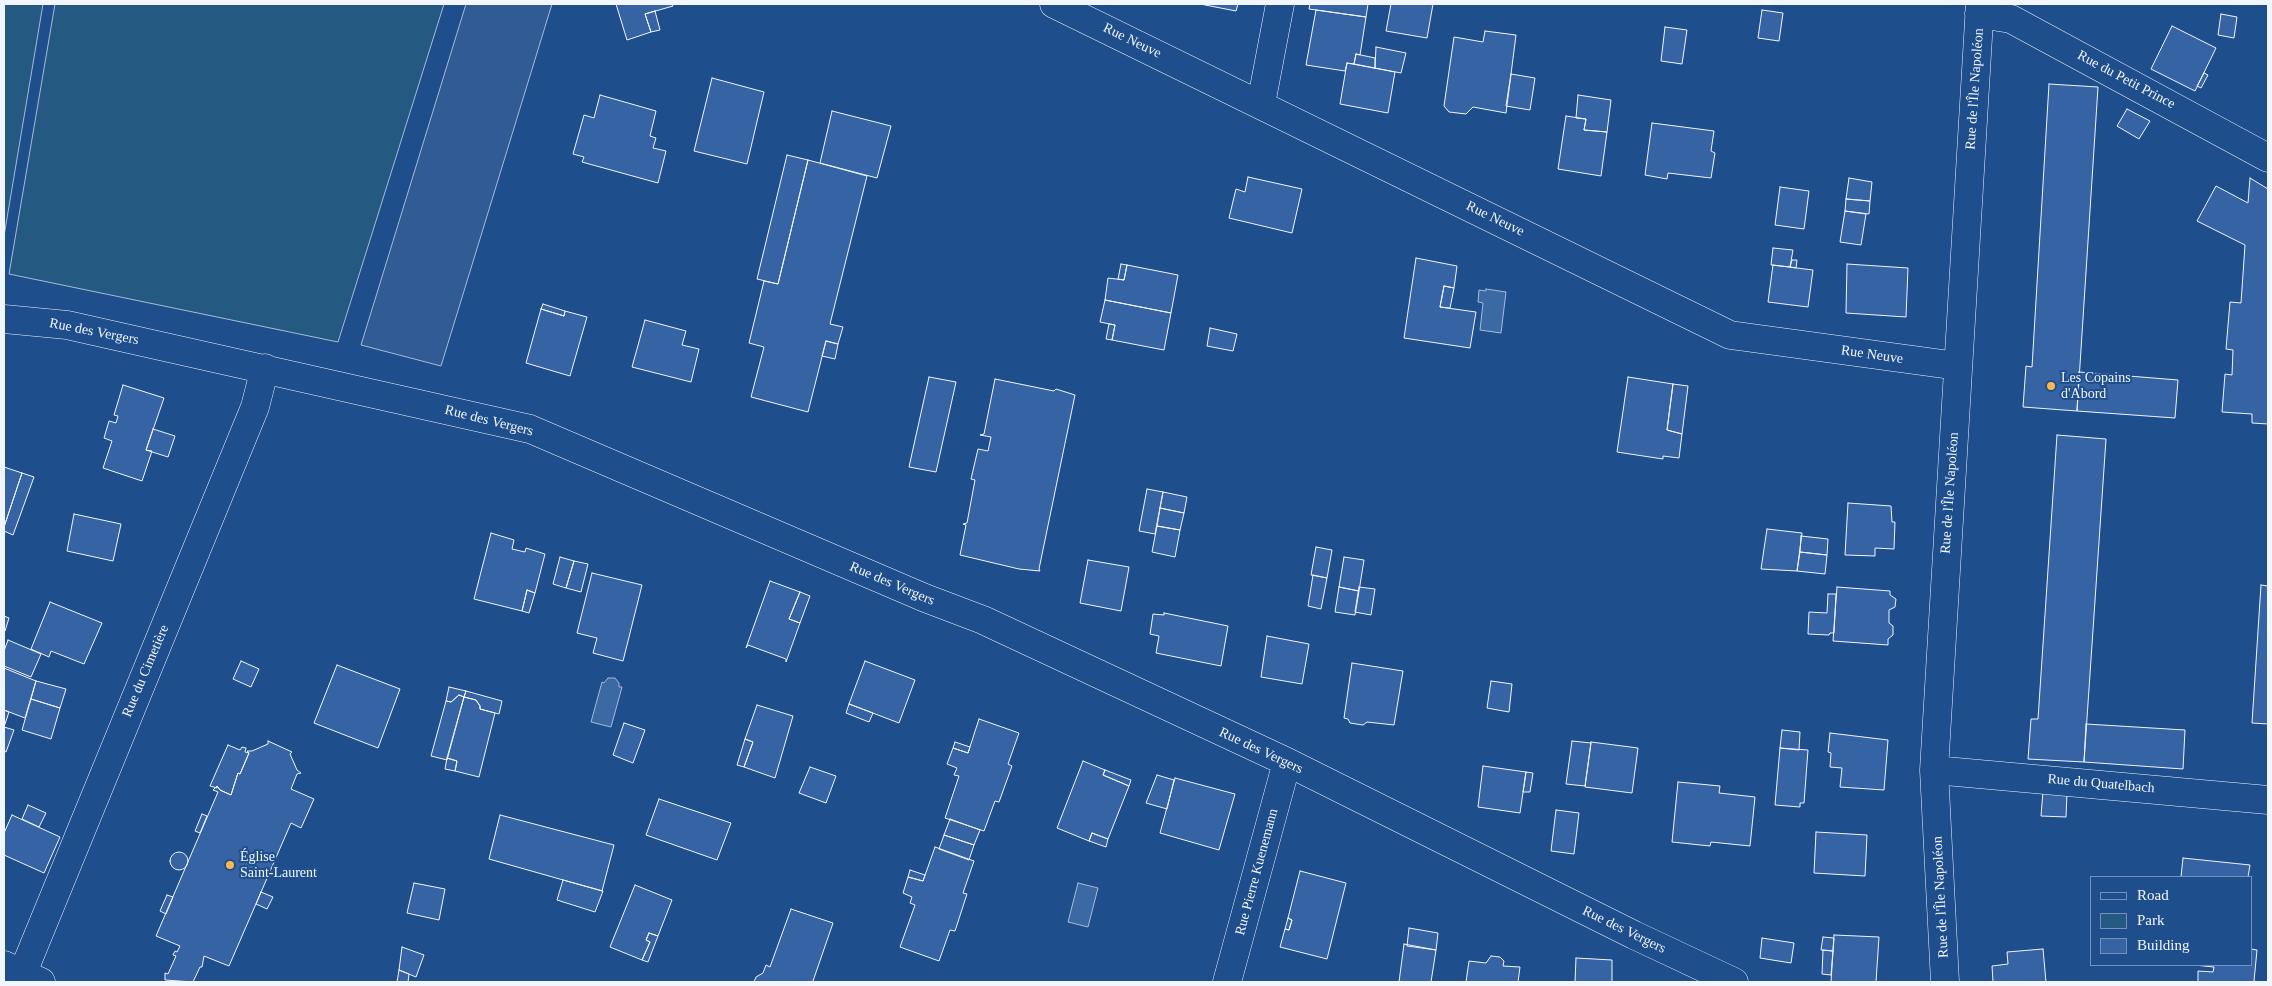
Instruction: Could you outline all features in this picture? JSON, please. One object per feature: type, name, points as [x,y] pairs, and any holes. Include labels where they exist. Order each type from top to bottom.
[{"type":"street","name":"Rue Neuve","points":[[1054,4],[1730,336],[1958,366]]},
{"type":"street","points":[[1261,104],[1280,4]]},
{"type":"street","name":"Rue du Petit Prince","points":[[1980,9],[2011,19],[2268,158]]},
{"type":"street","name":"Rue de l'Île Napoléon","points":[[1945,982],[1934,770],[1980,9]]},
{"type":"street","name":"Rue des Vergers","points":[[4,320],[67,325],[530,429],[916,594],[983,620],[1287,762],[1634,935],[1734,982]]},
{"type":"street","name":"Rue du Cimetière","points":[[22,976],[255,407],[265,368]]},
{"type":"street","name":"Rue Pierre Kuenemann","points":[[1227,982],[1287,762]]},
{"type":"street","name":"Rue du Quatelbach","points":[[1934,770],[2268,800]]},
{"type":"green space","points":[[4,4],[43,4],[4,236]]},
{"type":"green space","points":[[55,4],[444,4],[338,342],[9,274]]},
{"type":"shaded area","points":[[466,4],[552,4],[441,366],[361,345]]},
{"type":"shaded area","points":[[1486,289],[1506,292],[1501,333],[1480,330],[1483,303],[1478,302],[1479,290],[1486,291]]},
{"type":"shaded area","points":[[608,678],[615,678],[619,683],[619,687],[622,687],[611,727],[591,722],[602,682],[604,683]]},
{"type":"shaded area","points":[[1078,883],[1098,888],[1088,927],[1068,922]]},
{"type":"building","points":[[616,4],[672,4],[673,6],[645,14],[651,32],[627,40]]},
{"type":"building","points":[[1200,4],[1238,4],[1236,11]]},
{"type":"building","points":[[1310,4],[1368,4],[1366,17],[1309,9]]},
{"type":"building","points":[[1391,4],[1433,4],[1427,38],[1386,31]]},
{"type":"building","points":[[1316,10],[1366,17],[1360,55],[1356,54],[1354,64],[1347,63],[1345,71],[1306,65]]},
{"type":"building","points":[[1762,10],[1783,13],[1779,41],[1758,38]]},
{"type":"building","points":[[655,11],[660,30],[651,32],[645,14]]},
{"type":"building","points":[[2221,14],[2237,17],[2234,38],[2218,35]]},
{"type":"building","points":[[2172,26],[2216,48],[2195,91],[2151,69]]},
{"type":"building","points":[[1665,27],[1687,30],[1682,64],[1661,61]]},
{"type":"building","points":[[1485,31],[1516,35],[1506,113],[1473,107],[1466,114],[1449,112],[1444,106],[1454,37],[1483,42]]},
{"type":"building","points":[[1376,47],[1406,53],[1401,73],[1375,68]]},
{"type":"building","points":[[1356,54],[1375,58],[1375,68],[1354,64]]},
{"type":"building","points":[[1347,63],[1395,72],[1388,113],[1340,104]]},
{"type":"building","points":[[2204,73],[2208,75],[2201,88],[2197,86]]},
{"type":"building","points":[[1511,74],[1535,78],[1530,110],[1506,106]]},
{"type":"building","points":[[712,78],[764,92],[747,164],[694,151]]},
{"type":"building","points":[[2049,84],[2098,87],[2077,411],[2023,407],[2026,366],[2032,367]]},
{"type":"building","points":[[600,95],[656,111],[650,136],[656,138],[653,148],[666,151],[658,183],[582,162],[584,157],[573,154],[584,115],[594,118]]},
{"type":"building","points":[[1578,95],[1611,100],[1607,132],[1584,130],[1586,119],[1576,118]]},
{"type":"building","points":[[2127,109],[2150,121],[2139,139],[2117,126]]},
{"type":"building","points":[[832,111],[891,126],[877,178],[820,163]]},
{"type":"building","points":[[1566,116],[1586,119],[1584,130],[1607,132],[1601,176],[1558,169]]},
{"type":"building","points":[[1652,123],[1714,131],[1711,151],[1715,153],[1711,178],[1668,173],[1667,179],[1645,175]]},
{"type":"building","points":[[787,155],[808,160],[778,284],[757,279]]},
{"type":"building","points":[[808,160],[867,176],[830,324],[843,327],[838,344],[826,341],[808,412],[751,397],[764,347],[749,343],[764,281],[778,284]]},
{"type":"building","points":[[1248,177],[1302,189],[1292,233],[1229,218],[1236,189],[1245,192]]},
{"type":"building","points":[[1849,178],[1872,182],[1870,201],[1846,199]]},
{"type":"building","points":[[2250,178],[2268,189],[2268,424],[2252,423],[2252,414],[2222,412],[2225,374],[2232,375],[2233,350],[2226,349],[2230,302],[2241,303],[2245,245],[2197,221],[2216,186],[2248,203]]},
{"type":"building","points":[[1780,187],[1809,191],[1804,229],[1775,225]]},
{"type":"building","points":[[1846,199],[1870,201],[1869,214],[1845,211]]},
{"type":"building","points":[[1845,211],[1866,214],[1861,245],[1840,242]]},
{"type":"building","points":[[1773,248],[1793,250],[1790,267],[1771,265]]},
{"type":"building","points":[[1416,258],[1457,266],[1454,288],[1444,286],[1440,307],[1476,312],[1470,348],[1404,338]]},
{"type":"building","points":[[1792,260],[1797,260],[1796,268],[1790,267]]},
{"type":"building","points":[[1121,264],[1127,265],[1124,280],[1118,279]]},
{"type":"building","points":[[1847,264],[1908,268],[1906,317],[1846,313]]},
{"type":"building","points":[[1127,265],[1178,275],[1171,313],[1105,300],[1108,278],[1124,280]]},
{"type":"building","points":[[1773,265],[1813,270],[1808,307],[1768,302]]},
{"type":"building","points":[[1444,286],[1454,288],[1450,308],[1440,307]]},
{"type":"building","points":[[1105,300],[1171,313],[1164,350],[1112,340],[1115,325],[1100,322]]},
{"type":"building","points":[[543,304],[565,311],[564,316],[541,309]]},
{"type":"building","points":[[541,309],[564,316],[565,311],[587,317],[570,376],[526,363]]},
{"type":"building","points":[[645,320],[686,331],[682,345],[699,349],[691,382],[632,367]]},
{"type":"building","points":[[1109,324],[1115,325],[1112,340],[1106,339]]},
{"type":"building","points":[[1210,328],[1237,334],[1233,351],[1207,346]]},
{"type":"building","points":[[826,341],[838,344],[835,359],[822,356]]},
{"type":"building","points":[[2079,372],[2178,380],[2175,418],[2077,411]]},
{"type":"building","points":[[929,377],[956,382],[936,472],[909,467]]},
{"type":"building","points":[[1628,377],[1673,384],[1667,430],[1682,434],[1679,458],[1663,456],[1663,459],[1617,452]]},
{"type":"building","points":[[995,379],[1054,391],[1056,389],[1075,395],[1040,571],[1019,569],[960,555],[966,525],[963,524],[967,523],[975,480],[971,479],[978,449],[988,451],[991,437],[980,435],[984,434]]},
{"type":"building","points":[[1673,384],[1688,386],[1682,434],[1667,430]]},
{"type":"building","points":[[123,385],[164,398],[146,450],[152,451],[142,481],[103,468],[112,441],[104,438],[109,421],[116,423],[118,416],[114,415]]},
{"type":"building","points":[[153,429],[175,436],[168,457],[146,450]]},
{"type":"building","points":[[2057,435],[2106,439],[2084,762],[2028,759],[2031,719],[2038,719]]},
{"type":"building","points":[[4,467],[22,473],[4,527]]},
{"type":"building","points":[[22,473],[34,477],[13,535],[4,531],[4,527]]},
{"type":"building","points":[[1147,489],[1163,492],[1155,534],[1139,531]]},
{"type":"building","points":[[1163,492],[1187,497],[1184,513],[1160,508]]},
{"type":"building","points":[[1848,503],[1891,506],[1892,522],[1895,522],[1894,549],[1875,548],[1875,556],[1845,555]]},
{"type":"building","points":[[1160,508],[1184,513],[1180,530],[1157,526]]},
{"type":"building","points":[[74,514],[121,524],[113,561],[67,551]]},
{"type":"building","points":[[1157,526],[1180,530],[1175,557],[1152,552]]},
{"type":"building","points":[[1767,529],[1802,533],[1797,571],[1761,569]]},
{"type":"building","points":[[491,533],[514,540],[512,549],[525,552],[526,548],[545,554],[535,593],[527,590],[522,611],[474,599]]},
{"type":"building","points":[[1801,536],[1828,539],[1827,555],[1800,552]]},
{"type":"building","points":[[1316,547],[1332,550],[1327,578],[1311,575]]},
{"type":"building","points":[[1800,552],[1827,555],[1825,574],[1797,571]]},
{"type":"building","points":[[560,557],[574,561],[566,588],[553,584]]},
{"type":"building","points":[[1344,557],[1364,560],[1359,591],[1339,587]]},
{"type":"building","points":[[1088,560],[1129,567],[1121,611],[1080,603]]},
{"type":"building","points":[[574,561],[588,564],[581,592],[566,588]]},
{"type":"building","points":[[592,573],[642,585],[623,661],[593,653],[597,638],[577,633]]},
{"type":"building","points":[[1313,575],[1327,578],[1321,609],[1308,606]]},
{"type":"building","points":[[770,581],[800,592],[789,619],[800,623],[786,662],[786,659],[748,645],[746,648]]},
{"type":"building","points":[[2261,585],[2268,586],[2268,724],[2252,723]]},
{"type":"building","points":[[1339,587],[1359,591],[1355,615],[1335,612]]},
{"type":"building","points":[[1359,587],[1375,589],[1371,615],[1355,612]]},
{"type":"building","points":[[1837,587],[1890,591],[1890,595],[1896,599],[1895,607],[1889,610],[1889,623],[1893,626],[1893,635],[1888,639],[1888,645],[1833,641]]},
{"type":"building","points":[[527,590],[535,593],[529,613],[522,611]]},
{"type":"building","points":[[800,592],[810,596],[800,623],[789,619]]},
{"type":"building","points":[[1828,594],[1836,594],[1834,633],[1829,635],[1808,634],[1809,612],[1827,613]]},
{"type":"building","points":[[50,602],[102,623],[84,664],[51,651],[49,657],[31,649]]},
{"type":"building","points":[[1164,613],[1228,626],[1221,666],[1156,653],[1159,636],[1150,634],[1153,614],[1164,615]]},
{"type":"building","points":[[4,616],[9,618],[5,631],[4,630]]},
{"type":"building","points":[[1267,636],[1309,644],[1302,684],[1261,677]]},
{"type":"building","points":[[8,640],[41,654],[31,677],[4,666],[4,651]]},
{"type":"building","points":[[241,661],[259,669],[251,687],[233,679]]},
{"type":"building","points":[[865,661],[915,680],[899,723],[849,704]]},
{"type":"building","points":[[1352,663],[1403,671],[1394,725],[1367,722],[1363,725],[1350,723],[1348,719],[1344,718]]},
{"type":"building","points":[[337,665],[400,689],[378,748],[314,723]]},
{"type":"building","points":[[4,668],[36,681],[25,718],[4,710]]},
{"type":"building","points":[[36,681],[66,689],[60,708],[31,699]]},
{"type":"building","points":[[1491,681],[1512,684],[1509,712],[1487,708]]},
{"type":"building","points":[[449,687],[466,691],[464,697],[459,695],[451,702],[446,701]]},
{"type":"building","points":[[466,691],[502,701],[499,714],[480,709],[476,700],[464,697]]},
{"type":"building","points":[[459,695],[464,697],[447,760],[431,756],[446,701],[451,702]]},
{"type":"building","points":[[464,697],[476,700],[480,709],[495,713],[479,777],[455,771],[457,761],[447,758]]},
{"type":"building","points":[[31,699],[60,708],[51,739],[22,730]]},
{"type":"building","points":[[849,704],[873,713],[869,722],[846,713]]},
{"type":"building","points":[[757,705],[793,716],[775,778],[744,767],[753,742],[745,739]]},
{"type":"building","points":[[4,710],[9,712],[4,727]]},
{"type":"building","points":[[979,719],[1019,733],[1008,764],[1012,766],[999,802],[995,801],[984,831],[945,818],[959,776],[954,775],[957,768],[947,764],[953,748],[968,753]]},
{"type":"building","points":[[624,723],[645,730],[633,763],[613,755]]},
{"type":"building","points":[[2086,724],[2185,730],[2183,769],[2084,762]]},
{"type":"building","points":[[4,727],[14,730],[6,752],[4,751]]},
{"type":"building","points":[[1782,730],[1800,732],[1799,750],[1780,748]]},
{"type":"building","points":[[1830,733],[1888,740],[1884,790],[1840,787],[1842,768],[1830,767],[1831,753],[1828,752]]},
{"type":"building","points":[[745,739],[753,742],[744,767],[737,765]]},
{"type":"building","name":"Église Saint-Laurent","points":[[268,741],[292,752],[290,754],[297,770],[301,773],[297,774],[291,789],[314,799],[301,828],[291,823],[229,966],[204,956],[202,967],[200,967],[193,982],[165,980],[165,973],[168,974],[176,956],[173,955],[180,946],[156,936],[218,792],[213,790],[217,786],[220,790],[231,795],[238,773],[240,774],[249,753],[247,751],[252,751],[268,744]]},
{"type":"building","points":[[1572,741],[1591,743],[1585,786],[1566,784]]},
{"type":"building","points":[[955,742],[970,747],[968,753],[953,748]]},
{"type":"building","points":[[1591,742],[1638,748],[1632,793],[1585,787]]},
{"type":"building","points":[[228,745],[240,750],[242,747],[246,748],[245,752],[249,753],[240,774],[238,773],[231,795],[220,790],[217,786],[217,788],[210,786]]},
{"type":"building","points":[[1780,748],[1808,750],[1804,803],[1800,803],[1800,807],[1775,805]]},
{"type":"building","points":[[447,758],[457,761],[455,771],[445,769]]},
{"type":"building","points":[[1083,761],[1105,770],[1103,775],[1129,786],[1108,839],[1092,833],[1089,841],[1057,828]]},
{"type":"building","points":[[1483,766],[1526,772],[1520,813],[1478,807]]},
{"type":"building","points":[[810,767],[836,776],[826,803],[799,793]]},
{"type":"building","points":[[1105,770],[1131,780],[1129,786],[1103,775]]},
{"type":"building","points":[[1526,772],[1533,773],[1530,792],[1523,792]]},
{"type":"building","points":[[1157,775],[1174,780],[1167,809],[1146,803]]},
{"type":"building","points":[[1175,778],[1235,794],[1219,850],[1160,833]]},
{"type":"building","points":[[1678,782],[1720,786],[1719,793],[1755,797],[1750,846],[1711,842],[1710,846],[1672,842]]},
{"type":"building","points":[[2043,791],[2067,793],[2066,817],[2041,816]]},
{"type":"building","points":[[659,799],[731,823],[717,860],[646,835]]},
{"type":"building","points":[[28,805],[46,813],[39,827],[22,819]]},
{"type":"building","points":[[1556,810],[1579,813],[1574,854],[1551,851]]},
{"type":"building","points":[[202,814],[207,816],[200,833],[195,831]]},
{"type":"building","points":[[12,815],[60,837],[44,873],[4,855],[4,833]]},
{"type":"building","points":[[500,815],[614,845],[602,891],[489,859]]},
{"type":"building","points":[[950,819],[980,830],[974,845],[944,835]]},
{"type":"building","points":[[1816,832],[1867,835],[1865,876],[1814,873]]},
{"type":"building","points":[[1092,833],[1108,839],[1106,847],[1089,841]]},
{"type":"building","points":[[944,835],[974,845],[969,860],[939,849]]},
{"type":"building","points":[[935,847],[974,861],[963,893],[967,894],[955,931],[950,930],[939,961],[900,947],[915,905],[910,903],[912,897],[903,893],[908,877],[923,881]]},
{"type":"building","points":[[179,852],[185,855],[188,861],[185,867],[179,870],[173,867],[170,861],[173,855]]},
{"type":"building","points":[[2183,858],[2250,865],[2248,876],[2181,876]]},
{"type":"building","points":[[910,870],[925,875],[923,881],[908,877]]},
{"type":"building","points":[[1300,871],[1346,883],[1327,959],[1280,947],[1285,929],[1289,930],[1292,920],[1288,918]]},
{"type":"building","points":[[563,880],[603,891],[595,912],[557,900]]},
{"type":"building","points":[[414,883],[445,889],[439,920],[407,913]]},
{"type":"building","points":[[635,885],[672,900],[658,936],[649,933],[646,940],[650,942],[642,960],[610,947]]},
{"type":"building","points":[[261,892],[273,897],[267,909],[256,904]]},
{"type":"building","points":[[167,895],[173,897],[166,914],[160,911]]},
{"type":"building","points":[[791,909],[833,923],[813,981],[816,982],[754,982],[756,977],[763,973],[766,965],[770,967]]},
{"type":"building","points":[[1288,918],[1292,920],[1289,930],[1285,929]]},
{"type":"building","points":[[1409,928],[1438,933],[1436,950],[1407,946]]},
{"type":"building","points":[[649,933],[658,936],[648,962],[642,960],[650,942],[646,940]]},
{"type":"building","points":[[1834,935],[1879,937],[1876,982],[1831,982]]},
{"type":"building","points":[[1823,937],[1834,938],[1833,951],[1821,950]]},
{"type":"building","points":[[1762,938],[1794,943],[1791,963],[1760,958]]},
{"type":"building","points":[[1404,944],[1436,950],[1431,982],[1399,982]]},
{"type":"building","points":[[402,947],[424,955],[416,977],[399,970]]},
{"type":"building","points":[[2043,949],[2046,982],[1993,982],[1992,966],[2008,964],[2007,952]]},
{"type":"building","points":[[2252,949],[2257,950],[2254,981],[2258,982],[2198,982],[2198,971],[2213,972],[2214,967],[2204,966],[2252,966]]},
{"type":"building","points":[[1823,950],[1833,951],[1831,975],[1822,974]]},
{"type":"building","points":[[1491,956],[1500,957],[1504,961],[1503,966],[1520,967],[1518,982],[1466,982],[1469,961],[1486,963]]},
{"type":"building","points":[[1576,958],[1612,960],[1612,982],[1575,982]]},
{"type":"building","points":[[399,970],[409,974],[408,982],[397,982]]},
{"type":"place","name":"Les Copains d'Abord","points":[[2051,386]]},
{"type":"place","name":"Église Saint-Laurent","points":[[230,865]]}]
